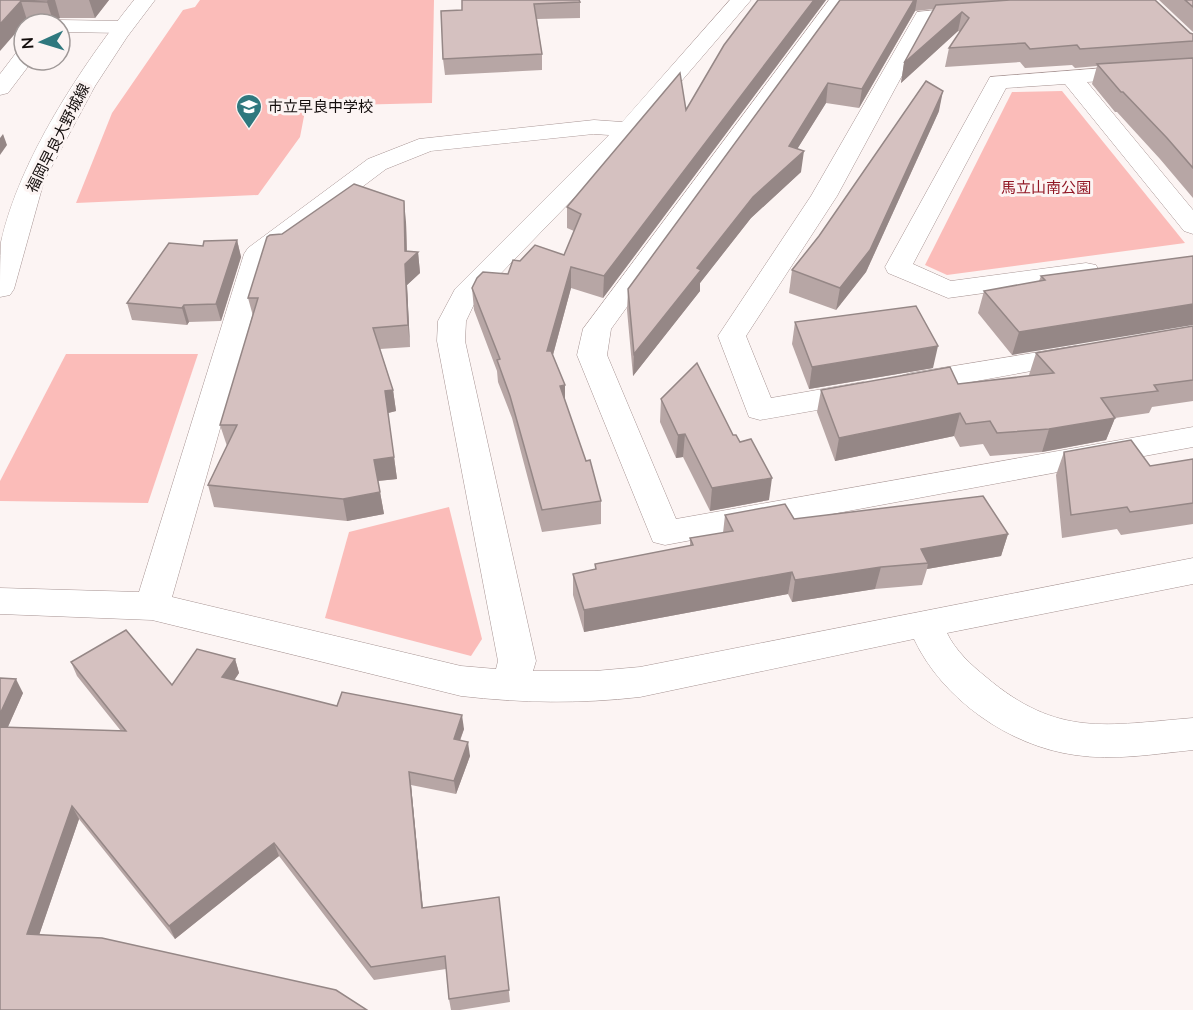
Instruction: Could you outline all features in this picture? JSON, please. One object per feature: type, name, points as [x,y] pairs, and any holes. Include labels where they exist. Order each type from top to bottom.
[{"type":"street","name":"福岡早良大野城線","points":[[0,289],[32,181],[84,86],[145,0]]},
{"type":"street","points":[[510,687],[517,661],[451,341],[452,321],[465,295],[628,129],[741,0]]},
{"type":"street","points":[[839,0],[597,329],[592,355],[665,533],[1193,437]]},
{"type":"street","points":[[993,11],[924,16],[824,196],[732,336],[760,410],[1099,351]]},
{"type":"street","points":[[72,21],[124,27]]},
{"type":"street","points":[[1111,268],[948,290],[898,267],[998,82],[1193,68]]},
{"type":"street","points":[[0,88],[13,72]]},
{"type":"street","points":[[1071,77],[1193,226]]},
{"type":"street","points":[[152,606],[257,254],[377,164],[427,144],[594,127],[628,129]]},
{"type":"street","points":[[0,601],[152,606],[461,681],[510,687],[594,688],[640,682],[925,622],[1193,571]]},
{"type":"street","points":[[925,622],[937,650],[960,676],[998,708],[1041,730],[1073,739],[1193,734]]},
{"type":"green space","points":[[200,0],[434,0],[432,103],[306,106],[300,137],[258,195],[76,203],[112,113],[183,10],[195,7]]},
{"type":"green space","name":"馬立山南公園","points":[[1062,91],[1185,243],[947,275],[925,265],[1012,92]]},
{"type":"green space","points":[[66,354],[198,354],[148,503],[0,501],[0,481]]},
{"type":"green space","points":[[449,507],[482,639],[471,656],[325,618],[349,532]]},
{"type":"building","points":[[0,0],[51,0],[47,2],[21,1],[0,24]]},
{"type":"building","points":[[462,0],[579,0],[580,2],[534,4],[542,54],[443,59],[441,11],[462,10]]},
{"type":"building","points":[[758,0],[814,0],[604,276],[571,267],[547,351],[551,351],[565,385],[560,386],[586,461],[590,460],[601,501],[542,510],[510,396],[497,360],[500,359],[472,288],[483,272],[508,274],[513,260],[520,261],[535,245],[564,255],[581,214],[567,207],[680,73],[686,110],[724,45]]},
{"type":"building","points":[[840,0],[914,0],[862,89],[828,83],[789,146],[804,151],[753,197],[697,268],[701,270],[634,354],[628,289]]},
{"type":"building","points":[[1010,0],[1155,0],[1193,34],[1193,41],[1080,49],[1077,45],[1030,49],[1025,43],[949,48],[969,18],[962,12],[904,63],[936,5]]},
{"type":"building","points":[[1185,0],[1193,0],[1193,7]]},
{"type":"building","points":[[1193,58],[1193,168],[1097,64]]},
{"type":"building","points":[[926,81],[943,91],[870,250],[840,288],[792,270],[819,236]]},
{"type":"building","points":[[354,184],[404,201],[405,251],[418,252],[405,264],[408,325],[373,328],[393,390],[385,391],[394,457],[374,460],[380,492],[343,499],[208,485],[237,425],[220,425],[258,298],[248,298],[267,237],[282,234]]},
{"type":"building","points":[[237,240],[216,304],[184,305],[182,308],[127,303],[169,243],[203,246],[204,241]]},
{"type":"building","points":[[1193,256],[1193,304],[1019,332],[984,291],[1045,280],[1041,276]]},
{"type":"building","points":[[916,306],[938,346],[812,367],[795,322]]},
{"type":"building","points":[[1193,326],[1193,380],[1154,385],[1158,391],[1101,398],[1115,418],[1049,429],[997,433],[990,421],[966,424],[960,413],[839,438],[821,390],[950,367],[958,384],[1054,373],[1036,353]]},
{"type":"building","points":[[697,363],[733,435],[736,435],[740,442],[751,439],[772,478],[712,488],[685,434],[678,435],[661,399]]},
{"type":"building","points":[[1131,440],[1150,466],[1193,459],[1193,503],[1130,512],[1127,507],[1071,515],[1064,452]]},
{"type":"building","points":[[983,496],[1008,534],[921,549],[928,563],[881,567],[795,580],[792,572],[584,610],[573,574],[596,569],[595,564],[693,545],[690,538],[733,531],[725,515],[785,504],[794,519]]},
{"type":"building","points":[[126,630],[172,685],[197,649],[235,659],[222,677],[337,706],[342,692],[462,715],[454,739],[468,742],[454,781],[409,772],[422,908],[499,897],[509,990],[449,999],[445,956],[371,967],[274,843],[169,926],[72,806],[27,934],[102,938],[336,990],[367,1010],[0,1010],[0,727],[126,731],[71,662]]},
{"type":"building","points":[[0,678],[16,679],[0,714]]},
{"type":"place","name":"市立早良中学校","points":[[249,130]]}]
